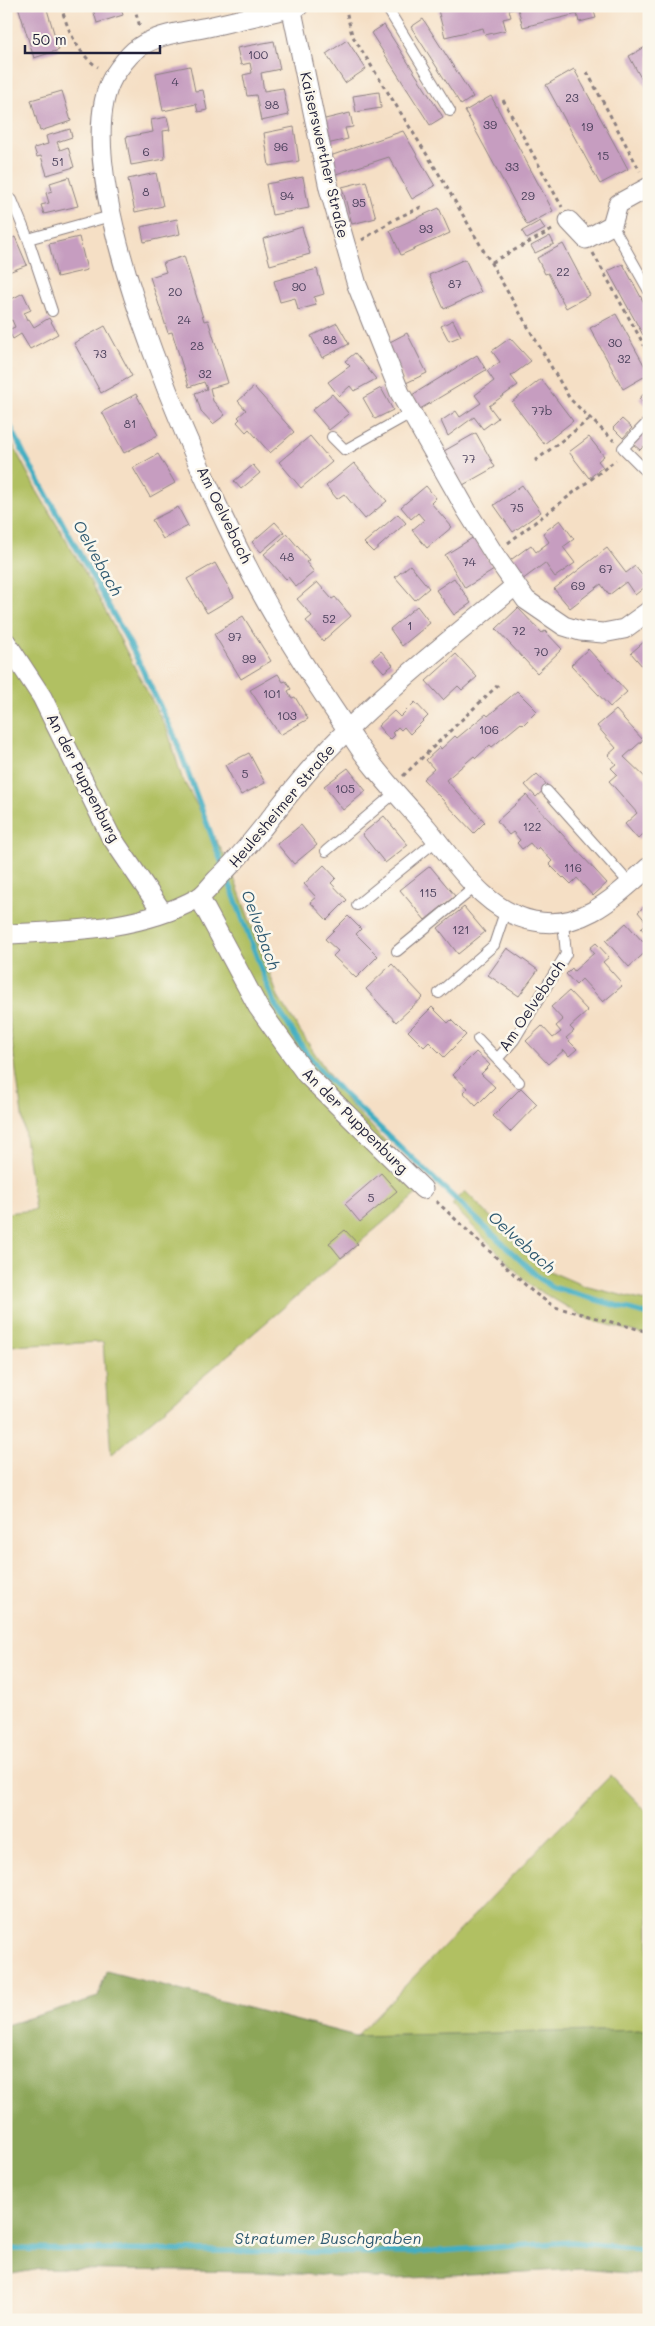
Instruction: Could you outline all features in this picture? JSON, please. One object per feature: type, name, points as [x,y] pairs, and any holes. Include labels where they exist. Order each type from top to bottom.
[{"type":"street","name":"Am Oelvebach","points":[[294,7],[159,38],[134,51],[114,77],[103,106],[102,130],[105,181],[114,236],[182,428],[227,526],[278,623],[355,741],[475,886],[505,912],[536,922],[563,922],[579,919],[607,904],[649,867]]},
{"type":"street","name":"Kaiserswerther Straße","points":[[294,7],[329,188],[346,250],[377,338],[400,394],[411,413],[494,554],[526,600],[564,626],[580,631],[603,633],[624,629],[649,611]]},
{"type":"street","points":[[570,221],[586,239],[612,225],[618,204],[649,187]]},
{"type":"street","name":"Heulesheimer Straße","points":[[6,934],[81,930],[126,923],[163,913],[199,897],[234,864],[283,800],[348,730],[454,636],[515,586]]},
{"type":"street","name":"An der Puppenburg","points":[[6,642],[42,697],[110,835],[163,913]]},
{"type":"street","name":"An der Puppenburg","points":[[199,897],[258,1007],[306,1074],[423,1189]]},
{"type":"lane","points":[[386,6],[450,111]]},
{"type":"lane","points":[[12,200],[28,239],[52,312]]},
{"type":"lane","points":[[28,239],[111,216]]},
{"type":"lane","points":[[612,225],[649,291]]},
{"type":"lane","points":[[332,436],[345,450],[411,413]]},
{"type":"lane","points":[[649,421],[625,450],[649,474]]},
{"type":"lane","points":[[326,851],[394,789]]},
{"type":"lane","points":[[547,791],[630,884]]},
{"type":"lane","points":[[357,905],[437,840]]},
{"type":"lane","points":[[397,951],[475,886]]},
{"type":"lane","points":[[439,993],[494,945],[505,912]]},
{"type":"lane","name":"Am Oelvebach","points":[[496,1059],[514,1040],[566,954],[563,922]]},
{"type":"lane","name":"Am Oelvebach","points":[[478,1039],[519,1082]]},
{"type":"path","points":[[61,6],[69,32],[92,64],[114,77]]},
{"type":"path","points":[[345,6],[352,35],[492,262],[551,369],[570,398],[590,419],[625,450],[494,554]]},
{"type":"path","points":[[587,72],[649,187]]},
{"type":"path","points":[[492,262],[570,221],[504,100]]},
{"type":"path","points":[[346,250],[395,219],[423,206]]},
{"type":"path","points":[[586,239],[649,354]]},
{"type":"path","points":[[535,461],[590,419]]},
{"type":"path","points":[[394,789],[498,685]]},
{"type":"path","points":[[423,1189],[532,1292],[555,1307],[649,1332]]},
{"type":"green space","points":[[6,432],[37,491],[90,581],[168,732],[182,778],[228,862],[279,999],[345,1099],[427,1185],[111,1455],[103,1342],[6,1346],[6,1213],[35,1210],[6,998]]},
{"type":"green space","points":[[465,1191],[540,1267],[584,1286],[649,1302],[649,1336],[588,1319],[531,1286],[452,1205]]},
{"type":"green space","points":[[611,1775],[649,1814],[649,2030],[356,2036]]},
{"type":"green space","points":[[106,1971],[356,2036],[649,2030],[649,2275],[581,2269],[394,2279],[258,2272],[41,2269],[6,2275],[6,2025],[98,1997]]},
{"type":"building","points":[[18,6],[46,6],[59,50],[34,58]]},
{"type":"building","points":[[92,6],[120,6],[123,15],[97,23]]},
{"type":"building","points":[[455,6],[598,7],[593,8],[596,18],[579,22],[577,14],[523,27],[518,9],[514,9],[509,10],[511,17],[503,19],[506,30],[485,35],[483,28],[445,37],[438,10]]},
{"type":"building","points":[[423,19],[473,97],[461,105],[411,27]]},
{"type":"building","points":[[384,25],[443,117],[430,125],[371,33]]},
{"type":"building","points":[[347,40],[366,69],[345,83],[326,54]]},
{"type":"building","points":[[274,41],[280,69],[261,73],[264,91],[283,88],[289,115],[261,121],[256,95],[247,96],[243,75],[252,73],[250,63],[241,65],[237,48]]},
{"type":"building","points":[[649,45],[649,93],[629,56]]},
{"type":"building","points":[[190,66],[195,91],[203,90],[207,110],[198,112],[196,104],[163,111],[156,73]]},
{"type":"building","points":[[574,69],[628,169],[600,184],[546,85]]},
{"type":"building","points":[[62,91],[71,121],[40,131],[31,100]]},
{"type":"building","points":[[379,92],[381,108],[356,112],[353,96]]},
{"type":"building","points":[[491,96],[553,211],[527,225],[465,111]]},
{"type":"building","points":[[350,113],[353,127],[345,128],[348,139],[327,144],[321,120]]},
{"type":"building","points":[[167,117],[170,130],[163,131],[165,159],[131,165],[126,137],[153,132],[151,120]]},
{"type":"building","points":[[294,127],[299,161],[269,166],[264,133]]},
{"type":"building","points":[[70,129],[72,137],[57,142],[60,150],[68,147],[74,167],[47,175],[41,156],[37,157],[34,148],[48,144],[46,136]]},
{"type":"building","points":[[403,131],[435,186],[412,199],[389,157],[336,174],[330,156]]},
{"type":"building","points":[[156,173],[163,206],[135,212],[128,179]]},
{"type":"building","points":[[69,177],[78,206],[44,214],[41,205],[49,203],[46,193],[52,191],[50,183]]},
{"type":"building","points":[[303,177],[309,208],[272,215],[266,184]]},
{"type":"building","points":[[366,181],[376,218],[352,224],[342,187]]},
{"type":"building","points":[[439,208],[450,233],[401,255],[390,230]]},
{"type":"building","points":[[177,219],[180,234],[144,242],[141,227]]},
{"type":"building","points":[[540,221],[545,229],[527,239],[522,231]]},
{"type":"building","points":[[302,227],[310,254],[270,265],[263,239]]},
{"type":"building","points":[[550,236],[554,244],[535,253],[531,246]]},
{"type":"building","points":[[15,237],[27,265],[6,273],[6,241]]},
{"type":"building","points":[[79,237],[87,270],[57,277],[49,244]]},
{"type":"building","points":[[563,244],[590,295],[566,308],[548,273],[545,274],[537,258]]},
{"type":"building","points":[[184,256],[204,321],[208,320],[228,383],[210,388],[213,401],[225,415],[213,424],[201,411],[195,393],[207,389],[204,382],[189,387],[172,332],[168,333],[150,277],[166,272],[163,263]]},
{"type":"building","points":[[465,259],[481,292],[444,309],[429,275]]},
{"type":"building","points":[[623,264],[649,312],[649,332],[643,335],[608,271]]},
{"type":"building","points":[[317,269],[324,294],[314,297],[316,305],[298,310],[295,298],[280,302],[274,281]]},
{"type":"building","points":[[23,293],[31,310],[24,313],[27,320],[29,319],[34,327],[49,318],[58,334],[30,349],[21,334],[13,339],[8,330],[15,327],[12,320],[6,322],[6,302]]},
{"type":"building","points":[[616,314],[649,374],[623,389],[590,328]]},
{"type":"building","points":[[453,320],[461,336],[449,341],[441,326]]},
{"type":"building","points":[[337,323],[349,344],[322,358],[311,336]]},
{"type":"building","points":[[105,326],[132,376],[101,393],[74,343]]},
{"type":"building","points":[[407,333],[427,373],[406,383],[386,344]]},
{"type":"building","points":[[510,338],[531,361],[511,376],[518,385],[489,406],[498,418],[483,429],[474,417],[448,436],[441,421],[456,411],[460,417],[481,403],[475,395],[494,381],[487,371],[500,362],[492,351]]},
{"type":"building","points":[[355,353],[376,379],[354,391],[350,386],[339,396],[328,382],[350,366],[345,361]]},
{"type":"building","points":[[477,355],[486,370],[420,409],[412,395]]},
{"type":"building","points":[[541,379],[573,421],[544,444],[512,402]]},
{"type":"building","points":[[254,387],[294,432],[270,453],[249,429],[246,432],[237,422],[240,419],[238,417],[246,410],[238,401]]},
{"type":"building","points":[[381,388],[393,410],[375,419],[363,398]]},
{"type":"building","points":[[649,388],[649,407],[639,399]]},
{"type":"building","points":[[136,394],[158,435],[124,453],[102,412]]},
{"type":"building","points":[[332,394],[349,414],[329,430],[312,410]]},
{"type":"building","points":[[622,419],[632,428],[623,438],[613,428]]},
{"type":"building","points":[[645,431],[649,435],[649,441],[640,450],[633,444]]},
{"type":"building","points":[[476,433],[495,467],[463,485],[444,451]]},
{"type":"building","points":[[310,436],[332,462],[301,488],[279,462]]},
{"type":"building","points":[[589,437],[604,456],[598,461],[603,467],[589,478],[569,452]]},
{"type":"building","points":[[158,454],[175,483],[150,497],[133,468]]},
{"type":"building","points":[[354,463],[387,501],[365,519],[344,494],[337,499],[326,486]]},
{"type":"building","points":[[253,465],[260,473],[241,489],[234,481]]},
{"type":"building","points":[[522,485],[541,512],[513,532],[494,505]]},
{"type":"building","points":[[426,486],[436,498],[431,503],[452,527],[427,548],[412,530],[424,520],[418,513],[411,519],[401,507]]},
{"type":"building","points":[[178,507],[188,526],[163,539],[152,520]]},
{"type":"building","points":[[398,514],[406,523],[373,552],[364,543]]},
{"type":"building","points":[[560,520],[574,539],[563,547],[575,563],[555,577],[545,563],[522,580],[508,562],[531,545],[536,552],[549,542],[543,533]]},
{"type":"building","points":[[275,522],[284,532],[261,552],[252,542]]},
{"type":"building","points":[[287,534],[309,560],[306,562],[314,572],[296,587],[288,577],[286,579],[264,554]]},
{"type":"building","points":[[474,537],[494,570],[465,588],[445,555]]},
{"type":"building","points":[[607,548],[626,573],[635,566],[649,584],[635,595],[626,582],[609,595],[601,584],[570,608],[554,589]]},
{"type":"building","points":[[215,563],[234,597],[207,613],[187,579]]},
{"type":"building","points":[[410,565],[429,588],[415,600],[395,577]]},
{"type":"building","points":[[454,578],[471,603],[454,615],[436,590]]},
{"type":"building","points":[[317,582],[332,599],[335,597],[351,616],[323,641],[306,621],[312,616],[297,599]]},
{"type":"building","points":[[417,606],[430,623],[402,646],[390,629]]},
{"type":"building","points":[[518,608],[542,633],[545,631],[562,649],[537,673],[496,629]]},
{"type":"building","points":[[243,616],[271,661],[241,679],[214,634]]},
{"type":"building","points":[[646,640],[649,644],[649,674],[631,653]]},
{"type":"building","points":[[588,649],[627,692],[610,707],[571,665]]},
{"type":"building","points":[[381,651],[393,665],[384,672],[372,659]]},
{"type":"building","points":[[456,654],[477,677],[462,690],[458,686],[443,700],[426,681]]},
{"type":"building","points":[[278,674],[283,682],[286,681],[291,689],[288,691],[292,698],[295,697],[308,719],[280,735],[250,690]]},
{"type":"building","points":[[517,691],[537,711],[523,725],[521,723],[492,747],[490,745],[476,758],[474,756],[446,780],[485,822],[474,833],[423,779],[434,769],[426,760],[440,747],[441,749],[455,736],[457,738],[486,714],[488,716]]},
{"type":"building","points":[[415,702],[428,716],[410,734],[404,727],[401,730],[398,727],[392,733],[395,735],[390,740],[378,726],[394,711],[400,717]]},
{"type":"building","points":[[616,710],[643,740],[624,757],[649,781],[649,829],[638,839],[625,824],[637,813],[609,781],[617,774],[611,768],[616,764],[608,755],[616,748],[597,726]]},
{"type":"building","points":[[249,753],[265,783],[241,795],[225,765]]},
{"type":"building","points":[[348,768],[366,791],[343,810],[324,786]]},
{"type":"building","points":[[537,774],[548,786],[536,797],[525,785]]},
{"type":"building","points":[[526,795],[607,883],[593,896],[577,878],[571,884],[563,878],[549,864],[552,861],[539,847],[536,850],[530,843],[522,849],[517,843],[520,840],[513,832],[509,835],[497,821]]},
{"type":"building","points":[[384,816],[408,845],[385,863],[362,834]]},
{"type":"building","points":[[301,825],[317,845],[294,864],[277,844]]},
{"type":"building","points":[[324,865],[336,878],[331,883],[347,900],[327,920],[310,902],[316,897],[304,884]]},
{"type":"building","points":[[430,866],[455,896],[425,920],[400,890]]},
{"type":"building","points":[[649,902],[649,937],[641,928],[647,923],[638,912]]},
{"type":"building","points":[[464,907],[485,932],[458,954],[438,928]]},
{"type":"building","points":[[348,916],[361,929],[356,934],[378,956],[356,978],[333,956],[338,951],[325,939]]},
{"type":"building","points":[[626,923],[643,942],[649,937],[649,949],[629,967],[606,941]]},
{"type":"building","points":[[596,943],[609,957],[603,962],[620,981],[619,983],[622,986],[603,1002],[582,979],[576,985],[566,974],[572,968],[574,971],[594,953],[590,948]]},
{"type":"building","points":[[507,948],[538,970],[519,996],[488,975]]},
{"type":"building","points":[[392,964],[423,997],[396,1022],[366,989]]},
{"type":"building","points":[[569,991],[588,1011],[570,1027],[574,1031],[566,1038],[577,1049],[569,1056],[564,1050],[548,1064],[526,1041],[542,1026],[553,1038],[561,1032],[556,1026],[563,1020],[551,1007]]},
{"type":"building","points":[[432,1007],[448,1023],[451,1020],[466,1035],[444,1057],[429,1042],[424,1047],[408,1031]]},
{"type":"building","points":[[476,1052],[490,1065],[481,1074],[495,1087],[476,1106],[463,1092],[467,1088],[453,1075]]},
{"type":"building","points":[[521,1088],[537,1104],[510,1132],[493,1116]]},
{"type":"building","points":[[381,1173],[397,1191],[360,1222],[345,1204]]},
{"type":"building","points":[[345,1230],[358,1244],[341,1258],[329,1243]]},
{"type":"waterway","name":"Oelvebach","points":[[6,417],[24,454],[130,644],[174,735],[274,1003],[305,1051],[325,1076],[539,1278],[552,1287],[649,1315]]},
{"type":"waterway","name":"Stratumer Buschgraben","points":[[6,2249],[412,2253],[572,2242],[649,2250]]}]
